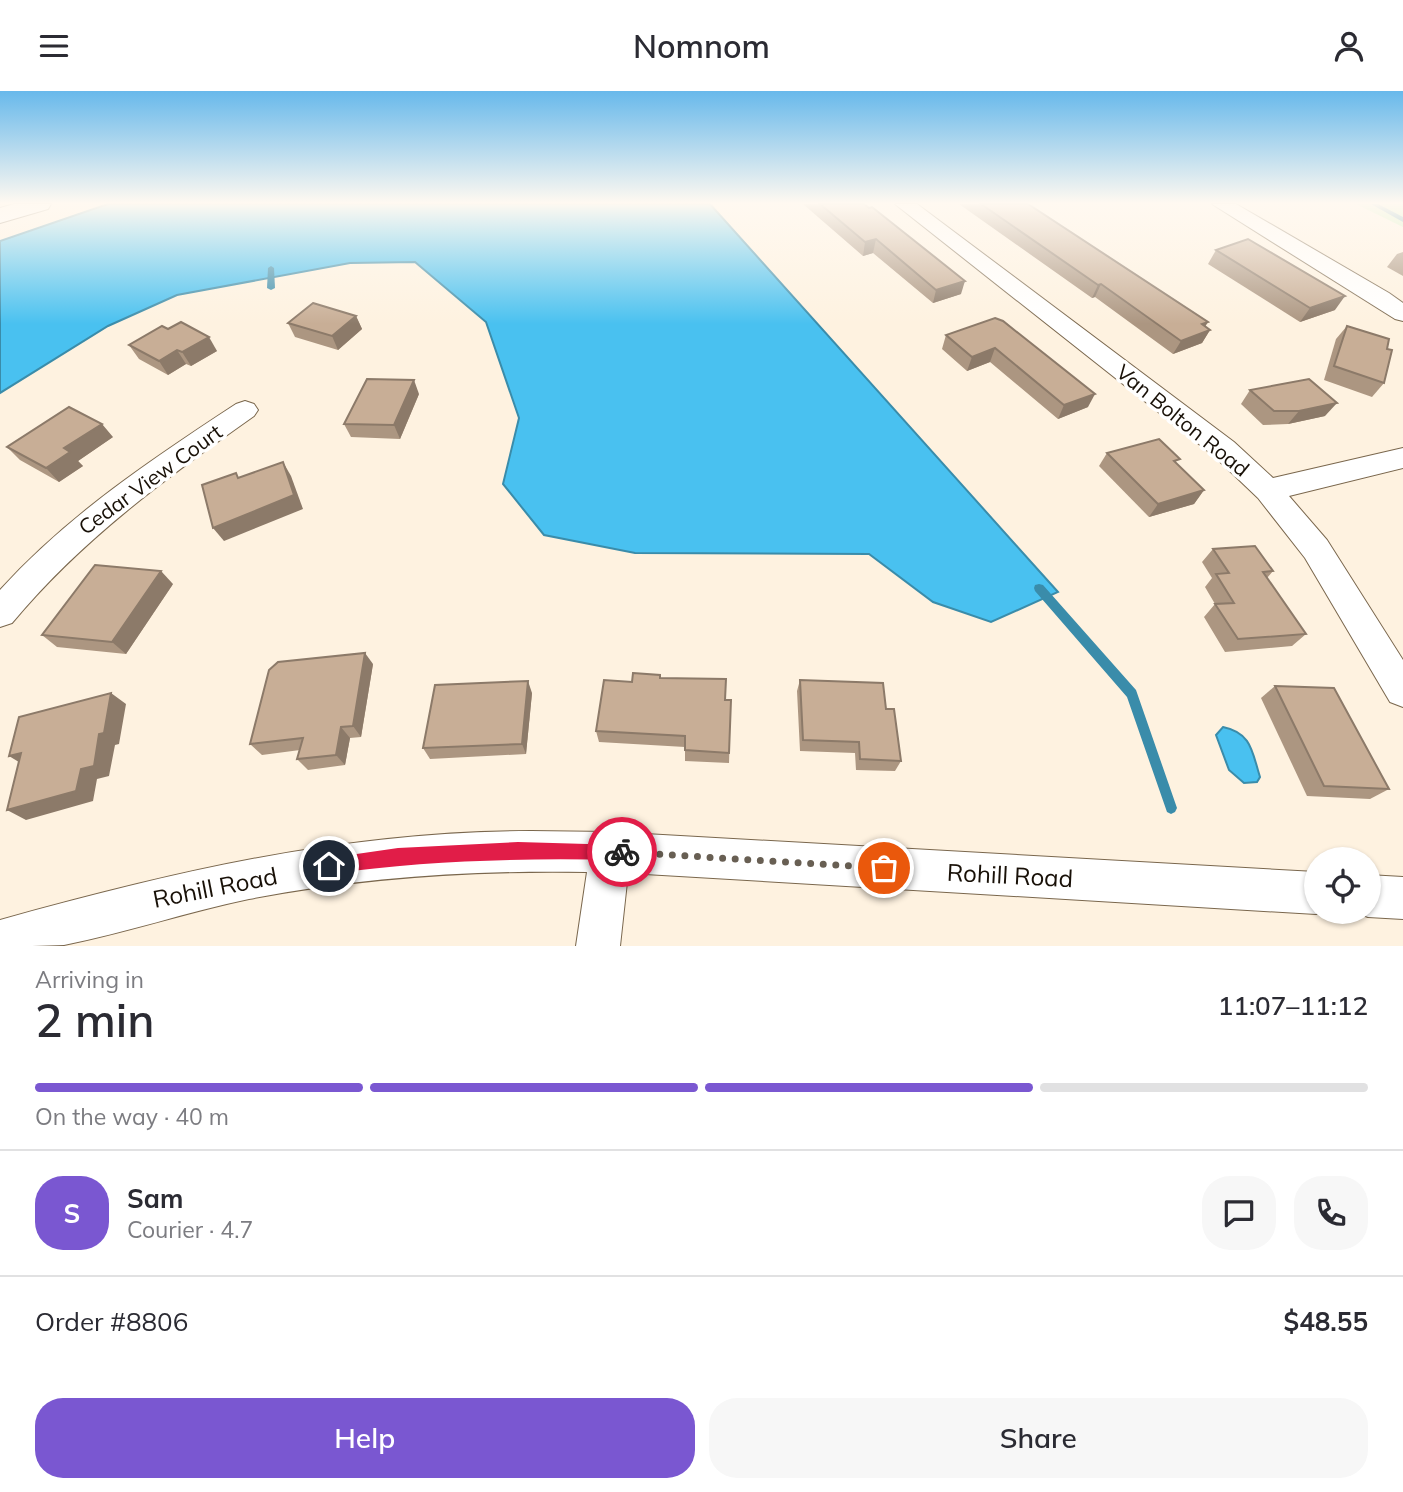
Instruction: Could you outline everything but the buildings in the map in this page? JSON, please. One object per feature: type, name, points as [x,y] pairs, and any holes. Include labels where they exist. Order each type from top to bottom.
[{"type":"street","name":"Van Bolton Road","points":[[957,244],[1224,449],[1268,490],[1316,549],[1403,691]]},
{"type":"street","points":[[1290,244],[1381,297],[1403,314]]},
{"type":"street","name":"Cedar View Court","points":[[0,613],[24,583],[102,510],[245,410]]},
{"type":"street","points":[[1268,490],[1403,458]]},
{"type":"street","name":"Rohill Road","points":[[0,942],[130,904],[259,876],[398,856],[518,850],[610,852],[1304,892]]},
{"type":"street","points":[[598,946],[610,852]]},
{"type":"street","points":[[1381,897],[1403,898]]},
{"type":"water","points":[[0,244],[746,244],[1058,592],[991,622],[933,602],[869,554],[635,553],[544,535],[503,484],[519,418],[486,322],[415,262],[350,263],[177,295],[108,326],[0,393]]},
{"type":"water","points":[[1223,727],[1240,734],[1249,745],[1260,777],[1257,782],[1244,783],[1229,770],[1216,735]]},
{"type":"waterway","points":[[271,268],[271,288]]},
{"type":"waterway","points":[[1039,588],[1132,694],[1171,808]]},
{"type":"way so far","points":[[622,852],[884,868]]},
{"type":"route","points":[[329,866],[398,856],[518,850],[622,852]]}]
